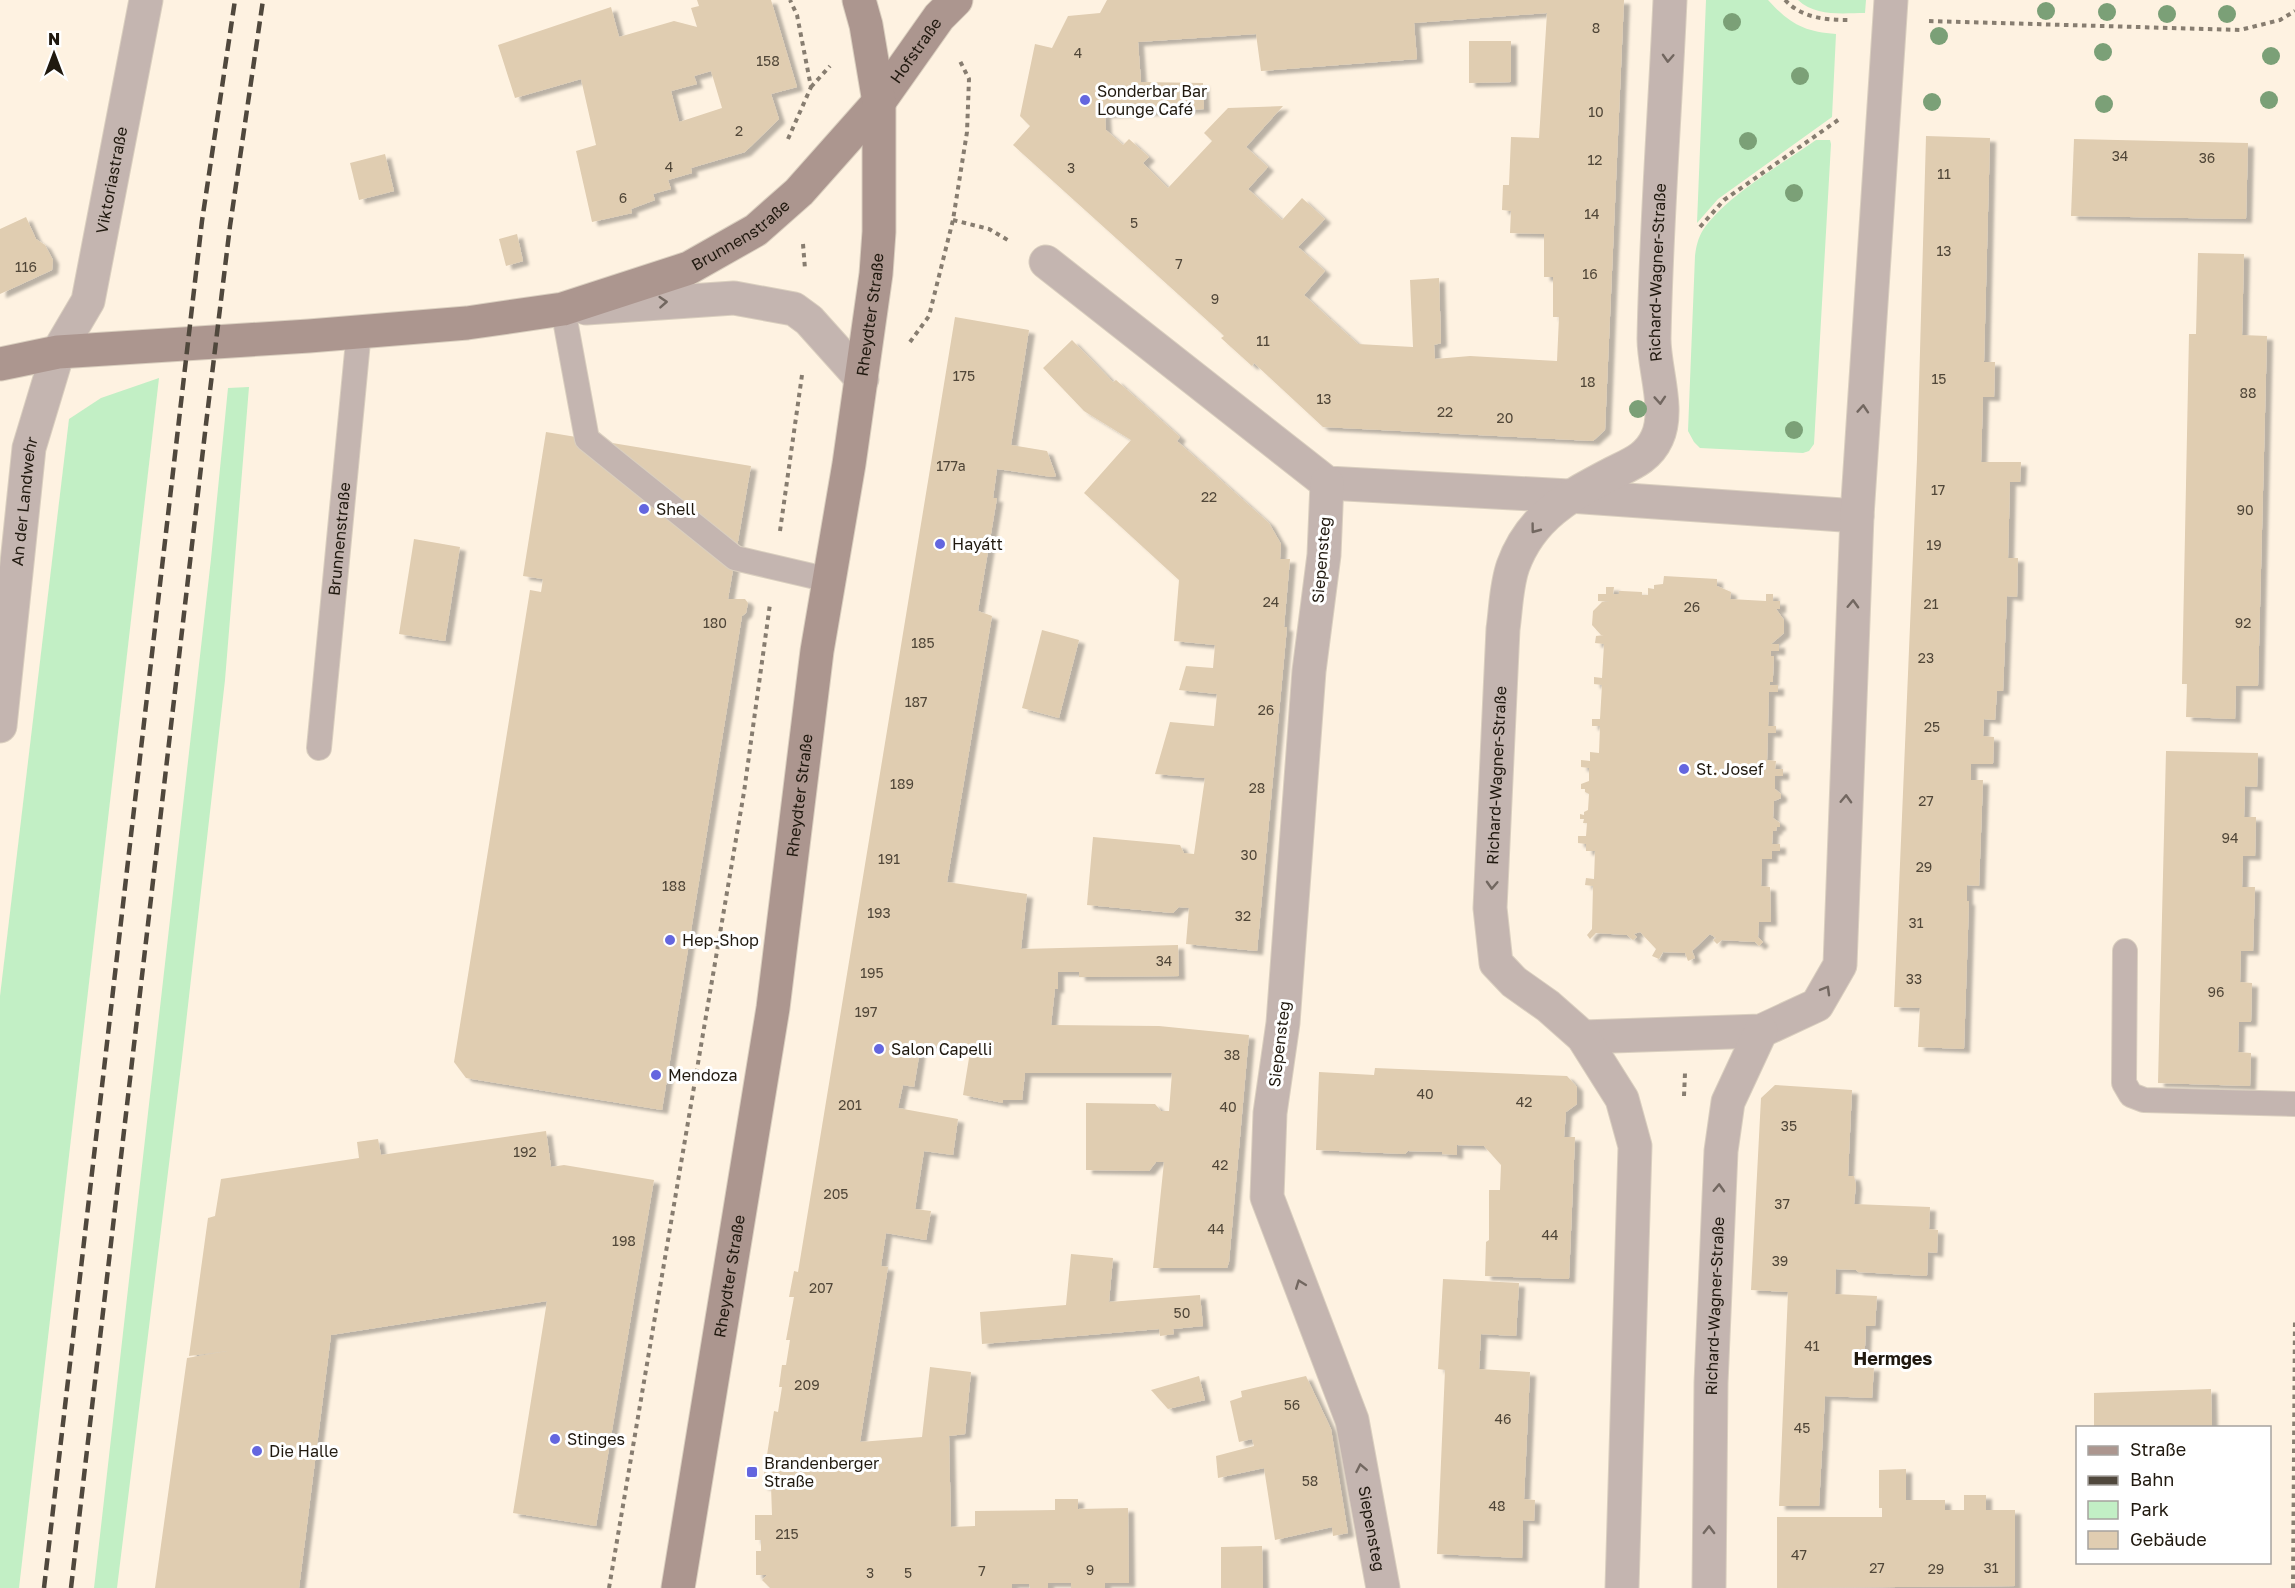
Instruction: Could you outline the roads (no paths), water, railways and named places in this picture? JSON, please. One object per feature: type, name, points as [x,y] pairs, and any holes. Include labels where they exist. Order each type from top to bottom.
[{"type":"main road","name":"Rheydter Straße","points":[[678,1588],[773,1008],[817,651],[876,274],[879,232],[879,102],[866,25],[859,0]]},
{"type":"main road","name":"Hofstraße","points":[[879,102],[947,9]]},
{"type":"main road","name":"Brunnenstraße","points":[[0,364],[58,352],[467,323],[563,309],[689,268],[756,230],[799,192],[879,102]]},
{"type":"street","name":"Viktoriastraße","points":[[58,352],[88,301],[146,0]]},
{"type":"street","name":"Richard-Wagner-Straße","points":[[1622,1588],[1635,1146],[1622,1099],[1583,1036],[1548,1006],[1514,982],[1496,963],[1490,908],[1503,629],[1513,566],[1523,545],[1546,514],[1569,496],[1647,455],[1658,436],[1662,407],[1654,342],[1670,0]]},
{"type":"street","points":[[1583,1036],[1761,1031],[1817,1005],[1840,965],[1857,516],[1890,10]]},
{"type":"street","points":[[1046,262],[1327,483],[1569,496],[1857,516]]},
{"type":"street","name":"Brunnenstraße","points":[[563,309],[734,298],[794,309],[809,320],[861,379]]},
{"type":"street","name":"An der Landwehr","points":[[0,726],[29,448],[58,352]]},
{"type":"street","name":"Siepensteg","points":[[1327,483],[1324,555],[1309,671],[1283,1023],[1270,1113],[1267,1197],[1352,1420],[1383,1588]]},
{"type":"street","name":"Richard-Wagner-Straße","points":[[1709,1588],[1711,1383],[1720,1151],[1728,1102],[1761,1031]]},
{"type":"lane","points":[[563,309],[587,439],[735,558],[829,580]]},
{"type":"lane","name":"Brunnenstraße","points":[[319,748],[359,331]]},
{"type":"lane","points":[[2125,951],[2124,1083],[2131,1095],[2144,1100],[2295,1104]]},
{"type":"railway","points":[[44,1588],[202,221],[235,0]]},
{"type":"railway","points":[[71,1588],[206,424],[230,226],[263,0]]},
{"type":"place","name":"Sonderbar Bar Lounge Café","points":[[1085,100]]},
{"type":"place","name":"Shell","points":[[644,509]]},
{"type":"place","name":"Hayátt","points":[[940,544]]},
{"type":"place","name":"St. Josef","points":[[1684,769]]},
{"type":"place","name":"Hep-Shop","points":[[670,940]]},
{"type":"place","name":"Salon Capelli","points":[[879,1049]]},
{"type":"place","name":"Mendoza","points":[[656,1075]]},
{"type":"place","name":"Stinges","points":[[555,1439]]},
{"type":"place","name":"Die Halle","points":[[257,1451]]},
{"type":"place","name":"Brandenberger Straße","points":[[752,1472]]},
{"type":"district","name":"Hermges","points":[[1893,1358]]}]
